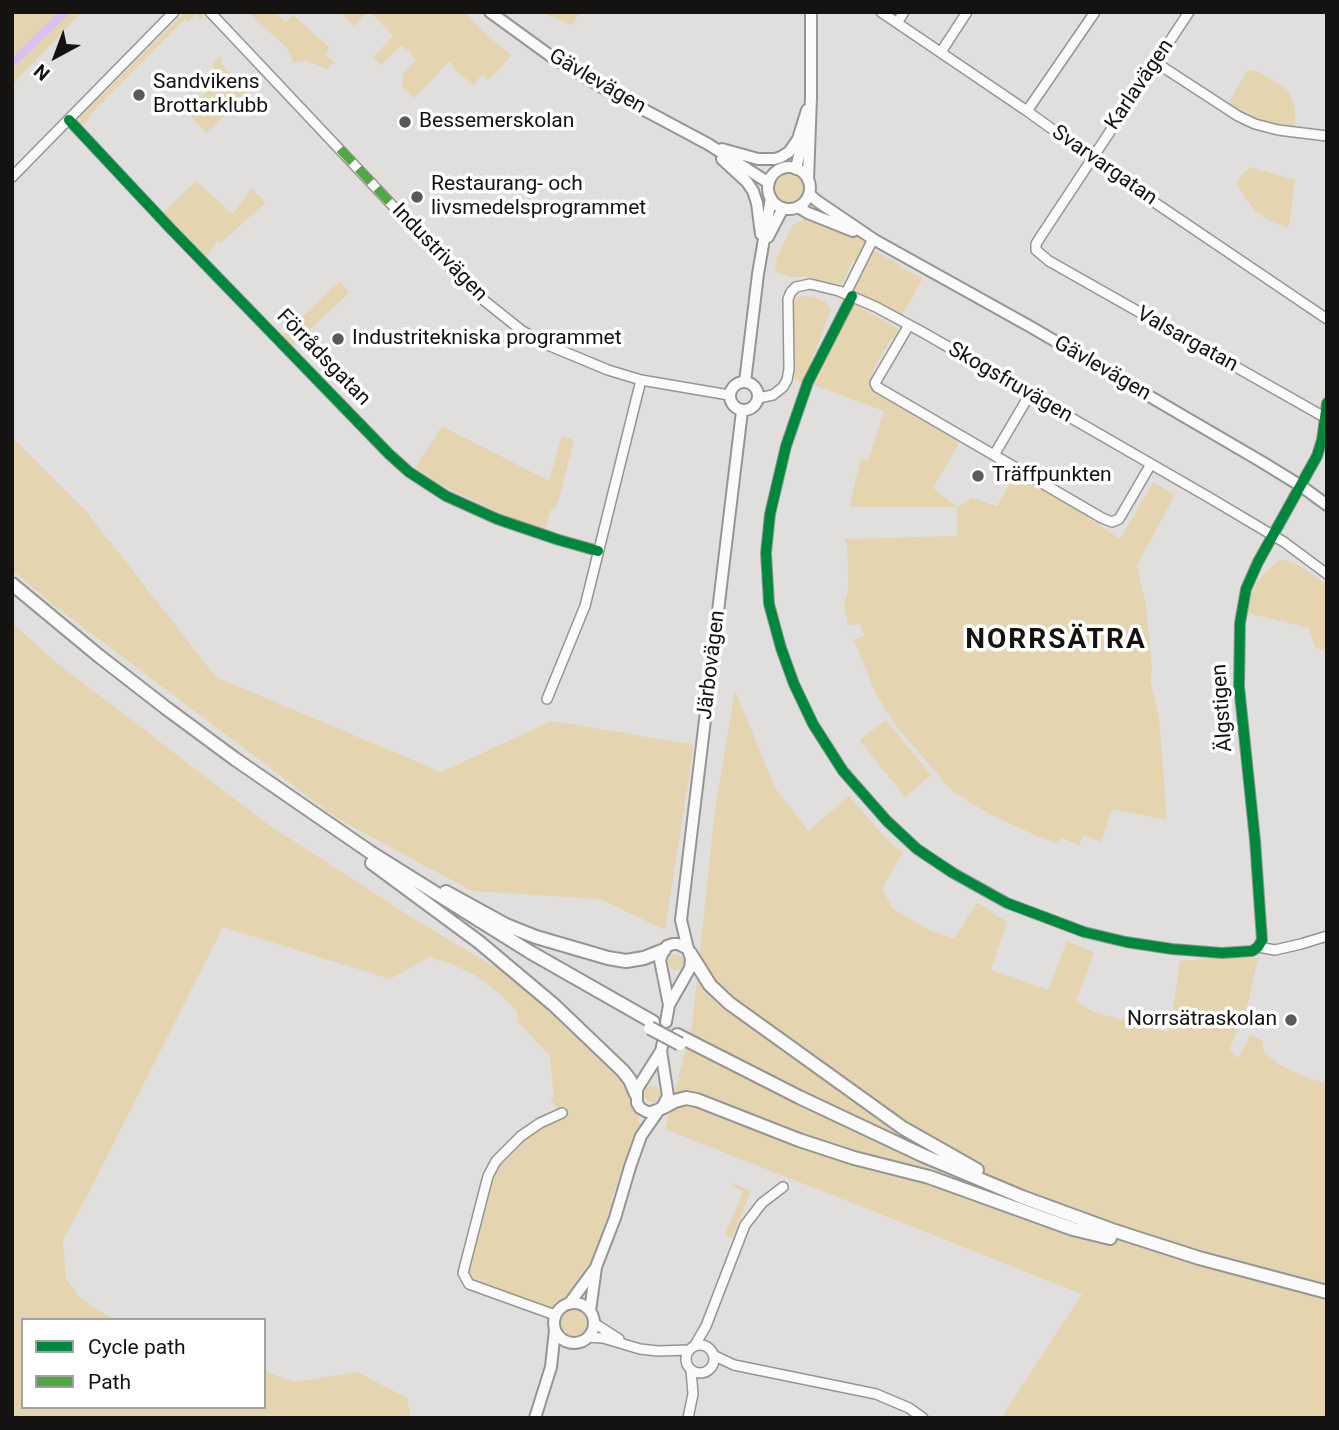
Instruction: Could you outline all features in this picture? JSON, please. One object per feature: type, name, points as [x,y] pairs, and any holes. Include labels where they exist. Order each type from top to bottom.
[{"type":"highway","points":[[12,584],[99,656],[196,730],[457,917],[656,1024],[678,1040],[796,1104],[1020,1204],[1110,1238],[1197,1266],[1327,1300]]},
{"type":"highway","points":[[12,594],[94,662],[201,743],[368,855],[479,942],[555,1005],[623,1071],[630,1080],[636,1099]]},
{"type":"highway","points":[[368,855],[434,885],[506,925],[536,937],[626,961],[644,958],[666,948]]},
{"type":"highway","points":[[689,951],[710,985],[736,1008],[903,1128],[994,1179],[1022,1198]]},
{"type":"highway","points":[[678,1040],[1022,1198],[1186,1254],[1327,1293]]},
{"type":"highway","points":[[660,1109],[686,1098],[697,1100],[799,1140],[854,1158],[929,1177],[1073,1230],[1110,1238]]},
{"type":"main road","name":"Gävlevägen","points":[[490,12],[552,57],[708,145],[769,183]]},
{"type":"main road","points":[[798,207],[805,202],[809,194],[811,12]]},
{"type":"main road","points":[[708,145],[758,159],[781,157],[789,152],[798,139],[811,97]]},
{"type":"main road","points":[[808,180],[796,169],[811,97]]},
{"type":"main road","name":"Gävlevägen","points":[[708,145],[769,169],[796,169]]},
{"type":"main road","points":[[708,145],[753,191],[763,246]]},
{"type":"main road","points":[[763,246],[783,208],[775,204],[769,190],[769,183],[781,169]]},
{"type":"main road","name":"Gävlevägen","points":[[809,194],[873,239],[1031,327],[1301,486],[1327,505]]},
{"type":"main road","points":[[745,382],[758,274],[771,198]]},
{"type":"main road","name":"Gävlevägen","points":[[783,208],[798,207],[873,239]]},
{"type":"main road","points":[[745,382],[755,387],[758,398],[752,408],[742,411],[732,404],[729,395],[734,385],[745,382]]},
{"type":"main road","name":"Järbovägen","points":[[656,1024],[690,968],[691,960],[681,920],[742,411]]},
{"type":"main road","name":"Järbovägen","points":[[669,1005],[660,960],[681,920]]},
{"type":"main road","points":[[666,948],[678,944],[689,951]]},
{"type":"main road","points":[[555,1330],[570,1343],[583,1341],[593,1328],[590,1311],[596,1267],[641,1136],[668,1096],[662,1047],[640,1083],[636,1099],[641,1136]]},
{"type":"main road","points":[[636,1099],[640,1108],[646,1112],[660,1109]]},
{"type":"main road","points":[[569,1304],[596,1267]]},
{"type":"main road","points":[[535,1418],[551,1367],[555,1315],[559,1309],[569,1304],[581,1304],[590,1311]]},
{"type":"main road","points":[[551,1367],[570,1343]]},
{"type":"street","points":[[12,177],[174,12]]},
{"type":"street","name":"Industrivägen","points":[[210,12],[496,312],[543,343],[581,360],[641,380],[729,395]]},
{"type":"street","name":"Svarvargatan","points":[[881,12],[1327,319]]},
{"type":"street","points":[[897,23],[904,12]]},
{"type":"street","points":[[941,52],[967,12]]},
{"type":"street","points":[[1027,111],[1095,12]]},
{"type":"street","name":"Karlavägen","points":[[1049,261],[1038,254],[1036,244],[1189,12]]},
{"type":"street","points":[[1155,62],[1238,116],[1255,124],[1278,130],[1327,136]]},
{"type":"street","name":"Förrådsgatan","points":[[69,120],[170,228],[409,472],[446,496],[498,519],[598,551]]},
{"type":"street","points":[[873,239],[808,382],[793,423],[774,493],[766,553],[769,604],[778,639],[801,700],[843,771],[865,798],[911,844],[953,873],[1007,903],[1084,932],[1126,942],[1202,952],[1245,952],[1252,951],[1260,944],[1275,950],[1327,936]]},
{"type":"street","name":"Valsargatan","points":[[1049,261],[1326,418]]},
{"type":"street","name":"Skogsfruvägen","points":[[758,398],[773,395],[787,380],[788,299],[791,292],[796,287],[810,284],[849,295],[909,325],[1273,535],[1327,574]]},
{"type":"street","points":[[909,325],[875,383],[877,387],[994,455],[1112,522],[1119,519],[1151,464]]},
{"type":"street","points":[[547,699],[585,606],[641,380]]},
{"type":"street","points":[[994,455],[1030,394]]},
{"type":"street","name":"Älgstigen","points":[[1260,944],[1255,840],[1240,709],[1240,623],[1246,589],[1258,562],[1318,453],[1327,403]]},
{"type":"street","points":[[555,1315],[469,1283],[463,1273],[488,1176],[496,1161],[521,1136],[562,1113]]},
{"type":"street","points":[[693,1394],[686,1357],[706,1326],[745,1225],[762,1203],[783,1187]]},
{"type":"street","points":[[594,1322],[630,1345]]},
{"type":"street","points":[[688,1418],[693,1394],[700,1378],[713,1362],[706,1326]]},
{"type":"street","points":[[588,1337],[658,1351],[702,1345],[734,1365],[876,1394],[923,1418]]},
{"type":"street","points":[[658,1351],[698,1373],[734,1365]]},
{"type":"shaded area","points":[[12,12],[82,12],[12,85]]},
{"type":"shaded area","points":[[185,12],[199,12],[204,16],[201,19],[196,14],[188,22],[185,19],[82,126],[79,122],[81,115]]},
{"type":"shaded area","points":[[254,12],[275,12],[286,22],[293,15],[330,48],[325,54],[334,62],[327,69],[305,61],[293,63],[288,49],[251,15]]},
{"type":"shaded area","points":[[340,12],[368,12],[354,26]]},
{"type":"shaded area","points":[[370,12],[464,12],[511,55],[488,80],[482,75],[473,85],[453,68],[449,61],[414,98],[402,87],[403,74],[416,60],[401,45],[381,65],[373,57],[393,36]]},
{"type":"shaded area","points":[[542,12],[581,12],[571,25]]},
{"type":"shaded area","points":[[220,56],[223,59],[220,63],[249,93],[206,133],[187,112],[222,76],[211,65]]},
{"type":"shaded area","points":[[1255,70],[1289,92],[1295,108],[1295,132],[1278,130],[1226,108],[1244,76],[1248,71]]},
{"type":"shaded area","points":[[1249,167],[1295,180],[1289,226],[1271,221],[1256,212],[1238,187],[1237,182]]},
{"type":"shaded area","points":[[789,168],[797,169],[803,174],[808,180],[808,196],[803,202],[797,207],[789,208],[781,207],[775,202],[770,196],[769,188],[770,180],[775,174],[781,169]]},
{"type":"shaded area","points":[[196,181],[233,214],[252,188],[265,203],[221,243],[217,240],[207,258],[163,213]]},
{"type":"shaded area","points":[[808,213],[873,239],[869,248],[923,278],[901,317],[849,288],[863,258],[860,256],[852,261],[842,285],[775,272],[777,258],[793,224],[803,220]]},
{"type":"shaded area","points":[[340,281],[349,293],[288,350],[278,340]]},
{"type":"shaded area","points":[[801,296],[825,301],[831,310],[803,383],[793,379],[791,315],[794,301]]},
{"type":"shaded area","points":[[854,304],[904,332],[899,341],[892,338],[873,370],[880,375],[875,383],[961,436],[933,488],[957,507],[849,507],[861,459],[868,461],[884,411],[814,385]]},
{"type":"shaded area","points":[[442,426],[549,481],[562,436],[574,440],[557,506],[550,511],[545,530],[508,517],[435,482],[415,468]]},
{"type":"shaded area","points":[[12,437],[86,511],[216,677],[441,772],[552,721],[694,745],[665,930],[600,899],[472,891],[338,819],[51,603],[12,570]]},
{"type":"shaded area","points":[[1018,469],[1120,539],[1153,483],[1175,495],[1137,565],[1146,605],[1152,669],[1150,681],[1159,717],[1167,820],[1112,809],[1101,842],[1083,835],[1079,846],[1061,837],[1059,844],[991,815],[952,791],[897,727],[876,694],[854,640],[864,635],[860,624],[848,625],[844,605],[848,590],[848,570],[847,545],[844,539],[957,536],[957,507],[972,498],[997,506]]},
{"type":"shaded area","points":[[1280,559],[1297,564],[1327,585],[1327,651],[1315,648],[1309,628],[1245,612],[1256,584]]},
{"type":"shaded area","points":[[12,623],[57,663],[266,823],[408,915],[493,966],[499,958],[609,1057],[636,1094],[641,1136],[630,1146],[611,1201],[619,1204],[596,1267],[569,1304],[559,1309],[555,1315],[466,1279],[488,1176],[501,1154],[561,1113],[549,1097],[554,1099],[550,1056],[517,1021],[518,1013],[500,994],[473,974],[449,963],[429,957],[390,979],[223,927],[63,1240],[66,1279],[80,1298],[114,1318],[21,1318],[21,1409],[266,1409],[266,1372],[295,1382],[357,1372],[407,1398],[411,1418],[12,1418]]},
{"type":"shaded area","points":[[735,690],[775,788],[808,831],[849,796],[891,844],[903,852],[882,889],[893,909],[929,930],[954,939],[977,902],[1007,922],[991,970],[1048,990],[1067,941],[1094,952],[1076,1002],[1094,1012],[1169,1032],[1179,961],[1258,958],[1248,1004],[1229,1051],[1238,1058],[1251,1035],[1262,1040],[1264,1052],[1278,1064],[1310,1079],[1327,1083],[1327,1418],[1001,1418],[1082,1294],[665,1129],[692,1026],[715,810]]},
{"type":"shaded area","points":[[886,720],[931,775],[905,797],[859,740]]},
{"type":"shaded area","points":[[676,954],[684,962],[676,970],[668,962]]},
{"type":"shaded area","points":[[652,1086],[660,1094],[652,1102],[644,1094]]},
{"type":"shaded area","points":[[733,1183],[751,1191],[732,1238],[725,1235],[743,1191],[732,1186]]},
{"type":"shaded area","points":[[574,1310],[583,1314],[587,1323],[583,1332],[574,1336],[565,1332],[561,1323],[565,1314]]},
{"type":"waterway","points":[[12,63],[65,12]]},
{"type":"marked path","points":[[340,149],[396,209]]},
{"type":"cycle path","points":[[69,120],[170,228],[409,472],[446,496],[497,519],[598,551]]},
{"type":"cycle path","points":[[852,296],[808,382],[786,446],[770,514],[766,553],[769,604],[794,684],[813,724],[843,771],[887,821],[917,849],[1007,903],[1084,932],[1126,942],[1222,953],[1252,951],[1262,940],[1239,686],[1240,623],[1246,589],[1258,562],[1317,456],[1327,403]]},
{"type":"place","name":"Sandvikens Brottarklubb","points":[[139,95]]},
{"type":"place","name":"Bessemerskolan","points":[[405,122]]},
{"type":"place","name":"Restaurang- och livsmedelsprogrammet","points":[[417,197]]},
{"type":"place","name":"Industritekniska programmet","points":[[338,339]]},
{"type":"place","name":"Träffpunkten","points":[[978,476]]},
{"type":"place","name":"Norrsätraskolan","points":[[1291,1020]]},
{"type":"district","name":"NORRSÄTRA","points":[[1056,641]]}]
